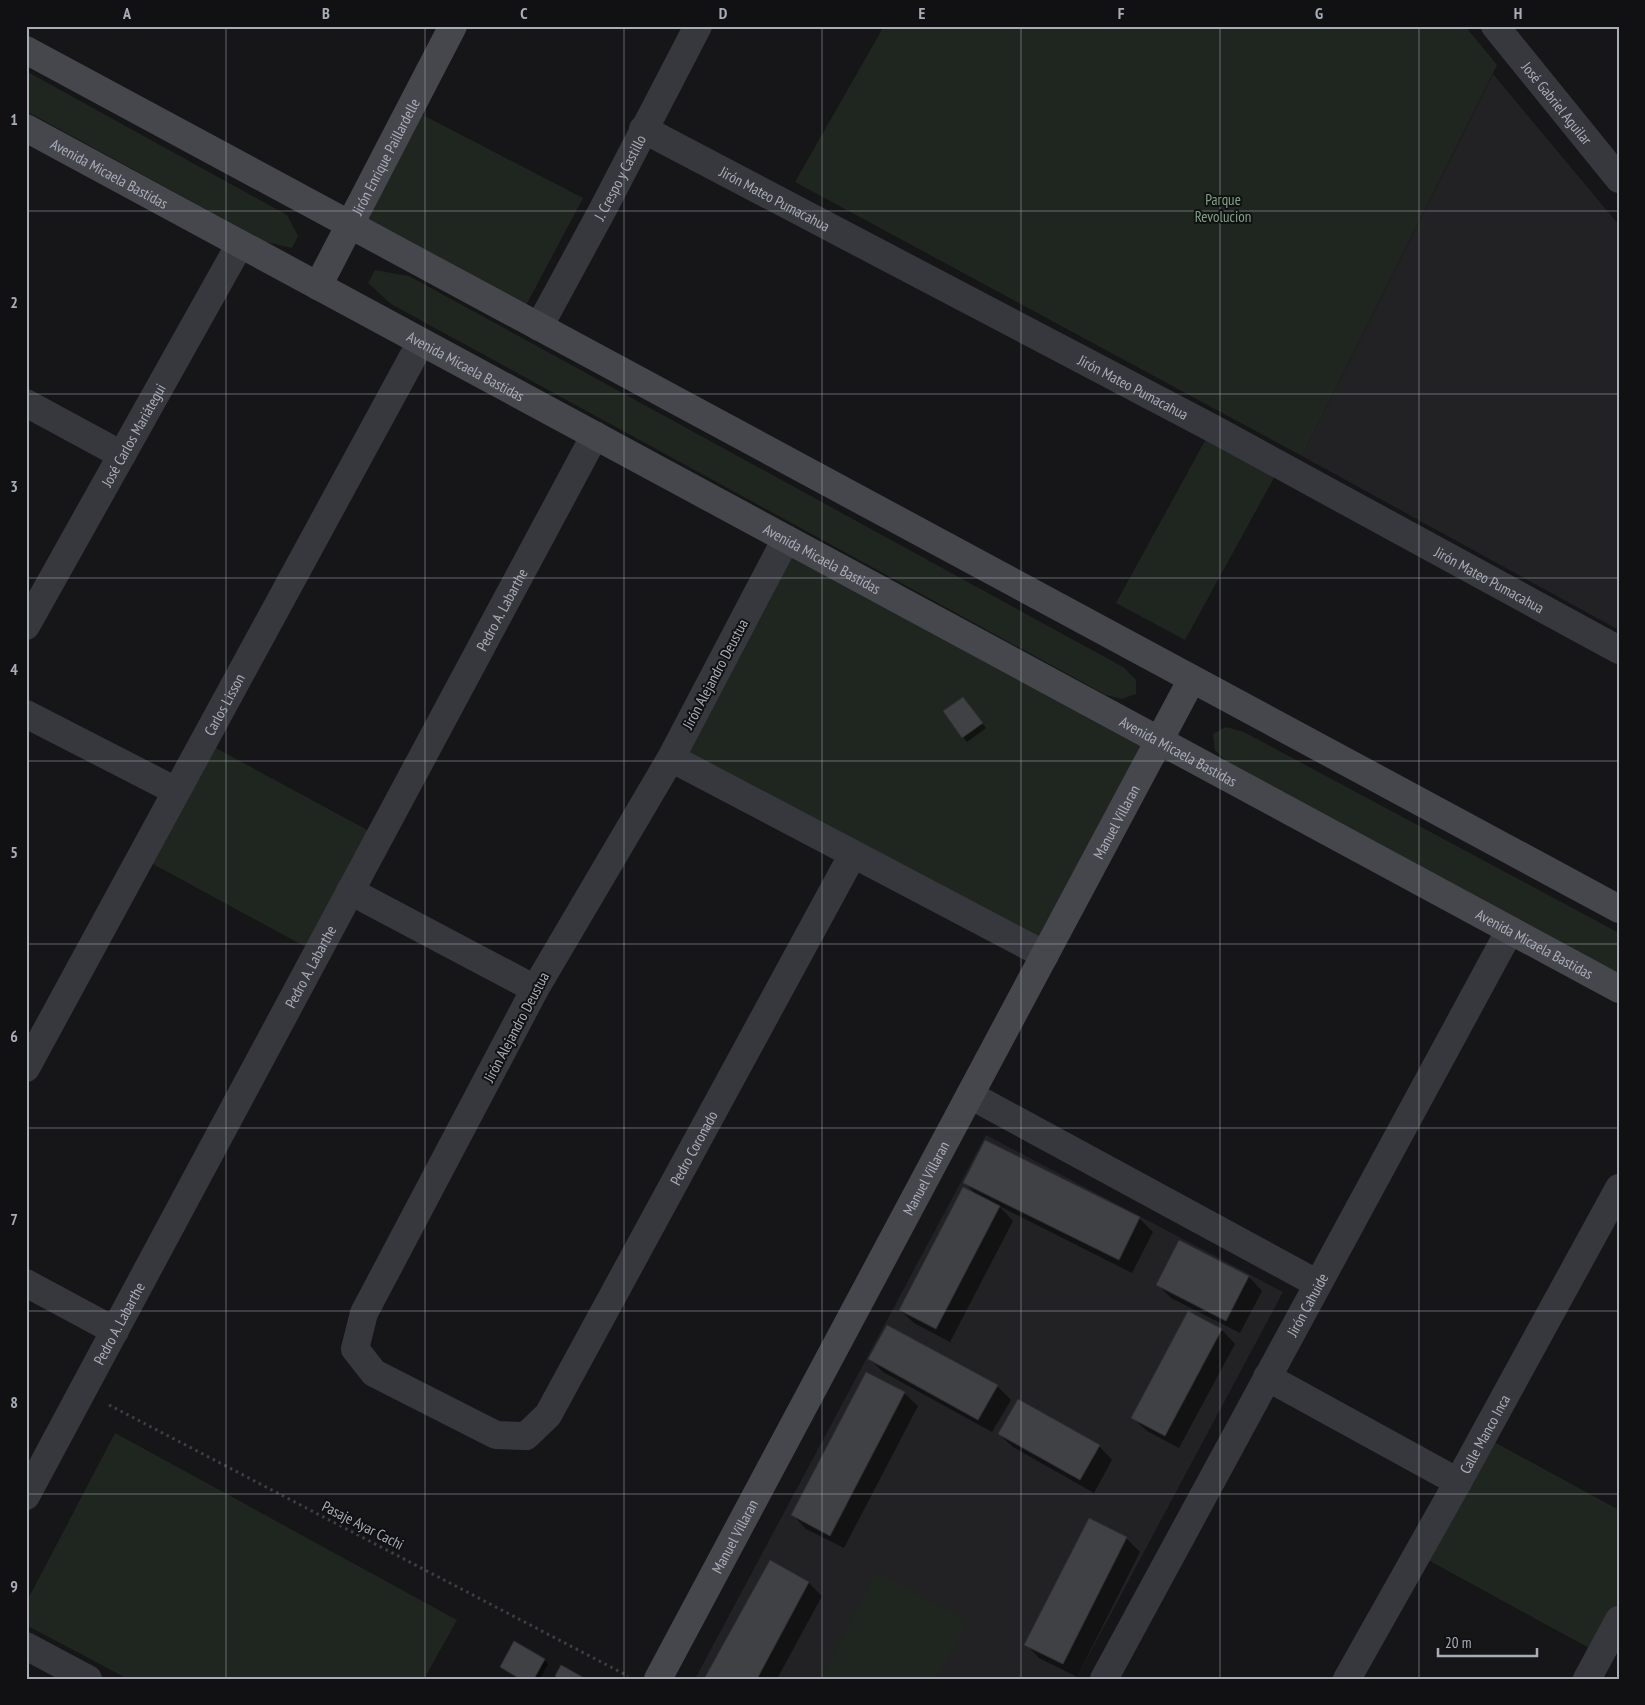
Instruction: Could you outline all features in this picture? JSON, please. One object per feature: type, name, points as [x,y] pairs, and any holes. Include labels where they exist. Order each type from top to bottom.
[{"type":"main road","name":"Jirón Enrique Paillardelle","points":[[318,286],[454,26]]},
{"type":"main road","points":[[26,50],[1619,909]]},
{"type":"main road","name":"Avenida Micaela Bastidas","points":[[26,128],[1619,988]]},
{"type":"main road","name":"Manuel Villaran","points":[[658,1679],[1192,679]]},
{"type":"street","name":"J. Crespo y Castillo","points":[[539,327],[698,26]]},
{"type":"street","name":"José Gabriel Aguilar","points":[[1495,26],[1619,179]]},
{"type":"street","name":"Jirón Mateo Pumacahua","points":[[644,129],[1212,428],[1619,650]]},
{"type":"street","name":"José Carlos Mariátegui","points":[[26,626],[240,244]]},
{"type":"street","name":"Carlos Lisson","points":[[26,1068],[421,342]]},
{"type":"street","points":[[26,403],[122,455]]},
{"type":"street","name":"Pedro A. Labarthe","points":[[26,1496],[595,435]]},
{"type":"street","name":"Jirón Alejandro Deustua","points":[[526,1436],[496,1434],[374,1373],[355,1349],[364,1313],[535,989],[672,758],[786,539]]},
{"type":"street","points":[[26,714],[176,791]]},
{"type":"street","points":[[672,758],[1045,955]]},
{"type":"street","name":"Pedro Coronado","points":[[526,1436],[548,1415],[853,854]]},
{"type":"street","points":[[350,891],[535,989]]},
{"type":"street","name":"Jirón Cahuide","points":[[1104,1679],[1510,930]]},
{"type":"street","points":[[970,1095],[1318,1284]]},
{"type":"street","name":"Calle Manco Inca","points":[[1347,1679],[1458,1482],[1619,1188]]},
{"type":"street","points":[[26,1283],[115,1331]]},
{"type":"street","points":[[1267,1377],[1458,1482]]},
{"type":"street","points":[[1587,1679],[1619,1620]]},
{"type":"street","points":[[26,1646],[88,1679]]},
{"type":"path","name":"Pasaje Ayar Cachi","points":[[82,1391],[633,1679]]},
{"type":"shaded area","points":[[1493,74],[1619,225],[1619,625],[1617,629],[1302,456]]},
{"type":"shaded area","points":[[986,1135],[1283,1292],[1076,1679],[695,1679]]},
{"type":"green space","name":"Parque Revolucion","points":[[884,26],[1465,26],[1497,65],[1302,456],[795,182]]},
{"type":"green space","points":[[26,71],[287,215],[298,236],[292,248],[266,242],[26,111]]},
{"type":"green space","points":[[421,114],[583,198],[523,311],[361,227]]},
{"type":"green space","points":[[375,270],[409,276],[1123,667],[1136,680],[1136,694],[1122,699],[1106,695],[391,304],[368,283]]},
{"type":"green space","points":[[1212,428],[1281,465],[1185,640],[1116,603]]},
{"type":"green space","points":[[786,539],[1159,740],[1045,955],[671,758]]},
{"type":"green space","points":[[1226,727],[1244,732],[1619,933],[1619,974],[1227,762],[1215,750],[1213,734]]},
{"type":"green space","points":[[203,741],[380,837],[317,953],[140,857]]},
{"type":"green space","points":[[115,1433],[457,1620],[424,1679],[128,1679],[26,1625],[26,1603]]},
{"type":"green space","points":[[1483,1436],[1619,1510],[1619,1620],[1600,1654],[1417,1554]]},
{"type":"green space","points":[[876,1572],[968,1620],[937,1679],[820,1679]]},
{"type":"building","points":[[963,697],[983,723],[962,738],[943,711]]},
{"type":"building","points":[[985,1140],[1140,1217],[1119,1260],[963,1183]]},
{"type":"building","points":[[963,1187],[1000,1206],[936,1329],[899,1310]]},
{"type":"building","points":[[1179,1240],[1249,1276],[1226,1321],[1156,1285]]},
{"type":"building","points":[[1188,1311],[1222,1329],[1165,1436],[1131,1418]]},
{"type":"building","points":[[887,1325],[998,1385],[978,1420],[868,1359]]},
{"type":"building","points":[[866,1372],[905,1392],[830,1536],[791,1515]]},
{"type":"building","points":[[1018,1399],[1100,1445],[1080,1480],[998,1434]]},
{"type":"building","points":[[1089,1518],[1127,1537],[1063,1664],[1024,1645]]},
{"type":"building","points":[[770,1560],[809,1582],[757,1679],[704,1679]]},
{"type":"building","points":[[514,1641],[545,1659],[534,1679],[520,1679],[500,1667]]},
{"type":"building","points":[[561,1665],[586,1679],[560,1679],[555,1676]]}]
